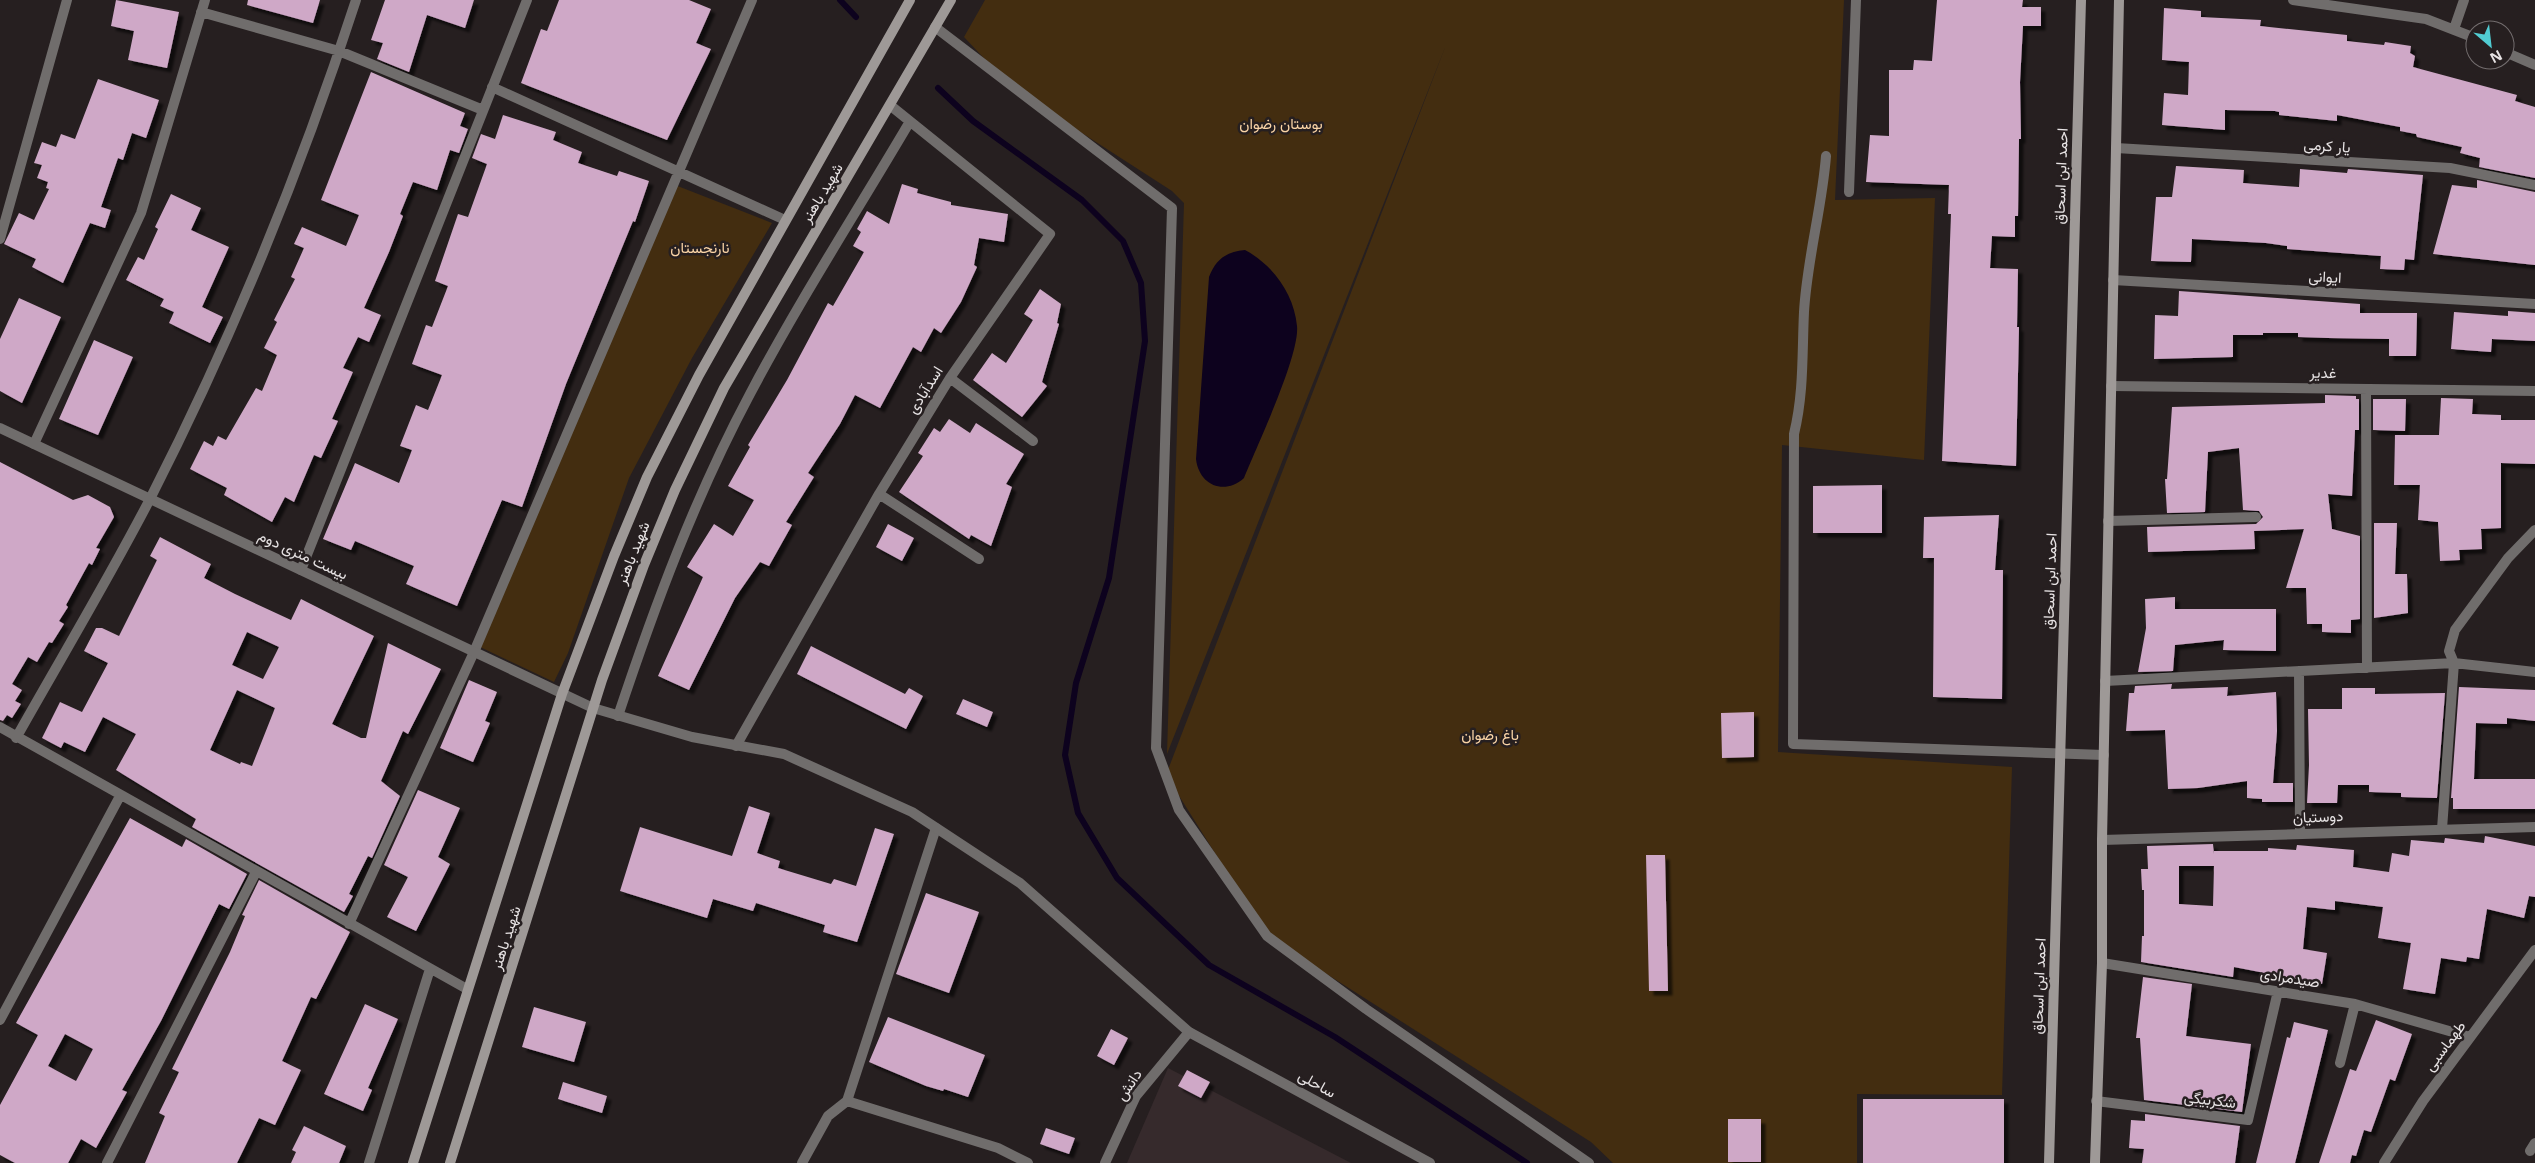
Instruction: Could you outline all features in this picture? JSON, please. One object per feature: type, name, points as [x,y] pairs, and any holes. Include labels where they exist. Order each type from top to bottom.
[{"type":"main road","name":"شهید باهنر","points":[[450,1163],[594,708],[644,564],[675,490],[724,388],[891,106],[951,0]]},
{"type":"main road","name":"احمد ابن اسحاق","points":[[2049,1163],[2081,0]]},
{"type":"main road","points":[[2095,1163],[2102,963],[2102,840],[2119,0]]},
{"type":"main road","name":"شهید باهنر","points":[[413,1163],[562,694],[614,556],[647,477],[699,375],[907,5]]},
{"type":"street","points":[[0,238],[67,0]]},
{"type":"street","points":[[34,444],[141,213],[205,0]]},
{"type":"street","points":[[16,738],[150,499],[248,291],[339,51],[356,0]]},
{"type":"street","points":[[301,570],[527,0]]},
{"type":"street","points":[[349,924],[474,652],[752,0]]},
{"type":"street","points":[[1849,192],[1856,0]]},
{"type":"street","points":[[2293,0],[2426,19],[2465,34]]},
{"type":"street","points":[[2454,29],[2464,0]]},
{"type":"street","points":[[201,12],[339,51],[483,110]]},
{"type":"street","points":[[935,27],[1172,208],[1156,748],[1180,810],[1267,936],[1366,1009],[1589,1163]]},
{"type":"street","points":[[2515,56],[2535,65]]},
{"type":"street","points":[[492,87],[786,220]]},
{"type":"street","name":"اسدآبادی","points":[[736,746],[879,494],[950,378],[1050,234],[909,123],[891,106]]},
{"type":"street","points":[[618,716],[643,641],[686,527],[750,394],[909,123]]},
{"type":"street","name":"یار کرمی","points":[[2116,148],[2450,168],[2535,185]]},
{"type":"street","points":[[1826,156],[1823,189],[1811,250],[1804,311],[1801,403],[1794,434],[1793,744],[2060,755],[2104,754]]},
{"type":"street","name":"ایوانی","points":[[2113,280],[2535,304]]},
{"type":"street","points":[[950,378],[1033,441]]},
{"type":"street","name":"غدیر","points":[[2111,386],[2535,391]]},
{"type":"street","points":[[2366,389],[2368,668]]},
{"type":"street","name":"بیست متری دوم","points":[[0,428],[594,708],[692,737],[784,754],[912,812],[936,828]]},
{"type":"street","points":[[879,494],[979,559]]},
{"type":"street","points":[[2108,522],[2256,517]]},
{"type":"street","points":[[2442,829],[2454,663],[2450,651],[2455,630],[2508,558],[2535,530]]},
{"type":"street","points":[[2105,681],[2454,663],[2535,672]]},
{"type":"street","points":[[2299,671],[2300,832]]},
{"type":"street","points":[[0,727],[16,738],[467,989]]},
{"type":"street","points":[[0,1020],[5,996],[120,796]]},
{"type":"street","name":"دوستیان","points":[[2102,840],[2300,832],[2535,827]]},
{"type":"street","points":[[802,1163],[828,1116],[847,1100],[936,828]]},
{"type":"street","name":"ساحلی","points":[[936,828],[1020,883],[1189,1032],[1430,1163]]},
{"type":"street","points":[[107,1163],[256,872]]},
{"type":"street","name":"طهماسبی","points":[[2384,1163],[2422,1101],[2535,950]]},
{"type":"street","name":"صیدمرادی","points":[[2102,963],[2355,1004],[2470,1037]]},
{"type":"street","points":[[369,1163],[430,969]]},
{"type":"street","name":"شکربیگی","points":[[2096,1101],[2248,1120],[2278,991]]},
{"type":"street","points":[[2340,1063],[2355,1004]]},
{"type":"street","name":"دانش","points":[[1106,1163],[1136,1096],[1189,1032]]},
{"type":"street","points":[[847,1100],[998,1148],[1028,1163]]},
{"type":"shaded area","points":[[1245,250],[1273,272],[1287,292],[1295,314],[1297,326],[1296,340],[1285,378],[1244,478],[1236,483],[1221,487],[1207,481],[1198,468],[1196,459],[1209,277],[1215,265],[1222,258]]},
{"type":"shaded area","points":[[1168,1068],[1351,1163],[1127,1163]]},
{"type":"green space","name":"باغ رضوان","points":[[985,0],[1844,0],[1835,200],[1935,198],[1924,460],[1782,445],[1778,752],[2012,767],[2002,1095],[1857,1094],[1857,1163],[1613,1163],[1591,1142],[1267,936],[1166,775],[1446,45],[1167,754],[1184,203],[1172,191],[1012,88],[964,37]]},
{"type":"green space","name":"نارنجستان","points":[[675,185],[772,223],[692,358],[629,478],[568,653],[554,682],[476,645]]},
{"type":"building","points":[[116,0],[179,12],[167,68],[128,60],[134,31],[111,26]]},
{"type":"building","points":[[248,0],[320,0],[313,23],[247,5]]},
{"type":"building","points":[[385,0],[474,0],[465,28],[427,15],[409,72],[377,59],[383,43],[371,40]]},
{"type":"building","points":[[559,0],[689,0],[711,9],[696,43],[711,49],[667,140],[521,83],[541,29],[547,31]]},
{"type":"building","points":[[1937,0],[2023,0],[2022,7],[2041,7],[2041,26],[2023,26],[2020,82],[2021,139],[2019,139],[2018,216],[2015,216],[2015,237],[1992,236],[1990,268],[2018,269],[2017,327],[2019,327],[2016,466],[1942,461],[1951,214],[1948,214],[1949,185],[1866,182],[1870,135],[1889,136],[1889,70],[1913,70],[1914,60],[1932,61]]},
{"type":"building","points":[[2164,8],[2201,11],[2201,17],[2261,20],[2260,26],[2347,35],[2347,41],[2384,45],[2385,42],[2411,46],[2410,53],[2415,56],[2413,67],[2517,95],[2515,101],[2535,107],[2535,178],[2479,167],[2480,158],[2460,153],[2462,147],[2417,137],[2416,134],[2400,131],[2400,127],[2337,115],[2337,121],[2279,115],[2279,112],[2275,111],[2225,110],[2225,130],[2162,125],[2164,93],[2188,95],[2189,62],[2162,60]]},
{"type":"building","points":[[371,72],[465,113],[460,126],[468,129],[459,153],[450,150],[437,190],[413,182],[400,214],[403,216],[389,252],[364,308],[381,315],[369,342],[358,337],[343,368],[353,372],[332,419],[338,421],[321,458],[314,455],[294,502],[285,497],[272,522],[224,495],[227,488],[190,469],[204,441],[213,446],[218,436],[226,440],[256,388],[262,391],[277,355],[264,348],[277,322],[274,320],[295,279],[291,277],[304,248],[294,244],[302,227],[346,246],[359,215],[321,200]]},
{"type":"building","points":[[98,79],[159,100],[146,138],[132,133],[123,160],[118,158],[101,207],[111,210],[105,228],[90,223],[63,283],[32,267],[36,259],[4,244],[19,213],[34,220],[49,189],[46,188],[48,182],[37,178],[42,165],[34,163],[42,142],[56,147],[61,134],[75,139]]},
{"type":"building","points":[[503,115],[556,132],[553,140],[582,152],[578,163],[617,176],[619,171],[649,181],[635,222],[633,221],[566,384],[522,507],[502,500],[457,606],[406,584],[414,566],[355,541],[351,550],[323,539],[355,463],[399,483],[412,450],[400,446],[416,405],[428,410],[442,375],[412,364],[426,325],[432,327],[448,286],[435,281],[458,214],[468,217],[487,164],[472,158],[481,134],[495,139]]},
{"type":"building","points":[[2176,166],[2244,170],[2243,183],[2299,187],[2300,169],[2347,173],[2348,169],[2423,175],[2414,260],[2405,259],[2404,270],[2380,269],[2381,256],[2287,249],[2287,246],[2266,243],[2192,239],[2191,262],[2151,261],[2156,197],[2172,197]]},
{"type":"building","points":[[2477,180],[2535,192],[2535,265],[2433,254],[2452,185],[2477,188]]},
{"type":"building","points":[[902,184],[918,189],[917,193],[951,202],[951,205],[1008,214],[1004,242],[979,238],[974,265],[977,267],[961,302],[941,333],[934,328],[921,352],[913,347],[880,408],[855,395],[840,424],[808,473],[814,477],[786,522],[792,525],[769,566],[760,562],[735,598],[689,690],[658,676],[703,577],[687,567],[714,524],[733,536],[754,500],[728,486],[750,447],[748,445],[787,380],[828,303],[833,306],[864,252],[853,246],[861,232],[857,229],[867,211],[889,224]]},
{"type":"building","points":[[171,194],[201,208],[191,230],[229,247],[202,307],[223,317],[210,343],[169,323],[174,312],[160,306],[164,299],[126,280],[138,257],[144,260],[158,229],[155,227]]},
{"type":"building","points":[[1040,289],[1061,304],[1057,323],[1059,324],[1042,382],[1047,386],[1022,417],[973,380],[992,353],[1006,363],[1033,320],[1024,314]]},
{"type":"building","points":[[2179,291],[2360,304],[2360,313],[2417,313],[2416,356],[2389,356],[2389,339],[2298,337],[2298,333],[2263,333],[2263,335],[2233,335],[2233,357],[2154,359],[2155,315],[2178,316]]},
{"type":"building","points":[[19,298],[61,317],[22,403],[0,391],[0,339]]},
{"type":"building","points":[[2508,311],[2535,313],[2535,341],[2492,339],[2491,352],[2451,349],[2454,312],[2508,316]]},
{"type":"building","points":[[94,340],[133,357],[98,435],[59,419]]},
{"type":"building","points":[[2325,395],[2356,396],[2356,399],[2359,399],[2359,430],[2355,430],[2352,496],[2328,494],[2332,529],[2360,536],[2360,619],[2351,620],[2351,633],[2322,632],[2322,624],[2307,624],[2306,588],[2286,588],[2304,529],[2254,531],[2255,549],[2148,552],[2147,527],[2256,524],[2263,517],[2259,511],[2243,510],[2239,448],[2208,452],[2205,512],[2167,513],[2165,479],[2167,479],[2172,407],[2325,403]]},
{"type":"building","points":[[2441,398],[2473,399],[2472,414],[2501,415],[2501,420],[2535,420],[2535,464],[2501,463],[2501,528],[2481,529],[2482,549],[2459,550],[2460,560],[2440,561],[2438,522],[2418,520],[2420,485],[2394,485],[2395,435],[2439,435]]},
{"type":"building","points":[[2373,399],[2406,399],[2405,431],[2373,430]]},
{"type":"building","points":[[949,419],[970,433],[976,423],[1024,454],[1006,484],[1012,487],[991,546],[971,535],[969,539],[899,492],[923,456],[918,453],[934,428],[940,432]]},
{"type":"building","points":[[0,462],[73,500],[88,495],[110,507],[114,517],[96,548],[100,549],[92,565],[89,563],[66,605],[68,607],[59,621],[64,624],[52,643],[49,642],[37,662],[28,657],[12,684],[22,690],[15,701],[21,704],[12,718],[7,715],[3,721],[0,720]]},
{"type":"building","points":[[1882,485],[1882,533],[1813,533],[1813,486]]},
{"type":"building","points":[[1999,515],[1995,570],[2003,570],[2002,699],[1933,697],[1934,558],[1923,558],[1924,517]]},
{"type":"building","points":[[2374,523],[2397,523],[2395,574],[2407,574],[2408,613],[2374,618]]},
{"type":"building","points":[[888,524],[914,538],[902,561],[876,547]]},
{"type":"building","points":[[160,537],[211,564],[204,578],[291,620],[301,599],[374,636],[332,724],[361,738],[366,738],[388,643],[441,669],[408,734],[403,731],[381,781],[400,796],[372,858],[368,856],[349,894],[353,896],[344,912],[192,827],[196,819],[116,770],[136,734],[103,717],[85,752],[64,742],[61,748],[42,738],[60,702],[82,712],[108,663],[84,651],[96,628],[102,628],[119,636],[157,560],[150,556]],"holes":[[[247,632],[279,647],[263,679],[232,665]],[[237,690],[275,708],[252,766],[241,762],[240,764],[210,750]]]},
{"type":"building","points":[[2175,597],[2175,609],[2276,609],[2276,651],[2223,650],[2224,640],[2175,645],[2173,671],[2138,672],[2146,628],[2145,599]]},
{"type":"building","points":[[811,646],[905,694],[909,688],[923,696],[906,729],[797,674]]},
{"type":"building","points":[[469,680],[497,692],[485,721],[490,723],[473,762],[440,748]]},
{"type":"building","points":[[2172,684],[2171,689],[2228,687],[2227,696],[2276,692],[2277,731],[2273,783],[2293,783],[2293,802],[2262,802],[2262,799],[2247,798],[2247,781],[2198,788],[2168,789],[2165,730],[2126,731],[2129,693],[2134,693],[2135,686]]},
{"type":"building","points":[[2459,687],[2535,690],[2535,721],[2507,718],[2507,724],[2476,723],[2474,779],[2535,779],[2535,809],[2453,809],[2453,798],[2451,798]]},
{"type":"building","points":[[2342,688],[2375,688],[2375,694],[2445,693],[2437,798],[2401,797],[2401,793],[2369,792],[2369,785],[2338,785],[2337,803],[2307,803],[2309,765],[2308,709],[2342,709]]},
{"type":"building","points":[[963,699],[993,712],[987,727],[956,714]]},
{"type":"building","points":[[1754,712],[1754,757],[1722,758],[1721,713]]},
{"type":"building","points":[[418,790],[460,808],[438,857],[450,864],[416,931],[387,917],[408,877],[384,865]]},
{"type":"building","points":[[749,806],[770,813],[757,853],[780,861],[778,868],[831,884],[834,879],[856,886],[875,828],[894,834],[857,942],[823,932],[825,925],[756,903],[753,911],[713,899],[707,918],[620,891],[640,827],[732,856]]},
{"type":"building","points":[[130,818],[182,847],[186,839],[247,874],[229,909],[219,904],[161,1021],[122,1090],[127,1092],[96,1148],[81,1139],[68,1163],[15,1163],[0,1155],[0,1105],[38,1035],[16,1023]],"holes":[[[65,1034],[93,1049],[76,1081],[48,1066]]]},
{"type":"building","points":[[2485,836],[2535,846],[2535,897],[2529,896],[2524,918],[2487,909],[2479,959],[2467,957],[2466,962],[2441,958],[2435,994],[2403,989],[2411,943],[2378,938],[2383,907],[2335,901],[2335,910],[2307,907],[2303,949],[2327,953],[2322,984],[2234,967],[2233,977],[2141,962],[2142,936],[2144,936],[2144,890],[2142,890],[2141,869],[2148,869],[2147,846],[2213,844],[2214,854],[2214,851],[2268,851],[2268,848],[2296,850],[2297,845],[2354,850],[2353,867],[2389,872],[2392,853],[2409,856],[2411,840],[2444,843],[2445,838],[2484,843]],"holes":[[[2179,866],[2214,866],[2213,906],[2179,904]]]},
{"type":"building","points":[[1646,855],[1665,855],[1668,991],[1649,991]]},
{"type":"building","points":[[259,880],[350,932],[316,999],[311,997],[282,1061],[301,1070],[275,1125],[259,1118],[237,1163],[145,1163],[165,1116],[159,1113],[179,1072],[172,1069],[230,952],[245,916],[242,915]]},
{"type":"building","points":[[926,893],[979,912],[949,993],[896,974]]},
{"type":"building","points":[[2143,977],[2192,984],[2186,1036],[2251,1044],[2242,1112],[2144,1100],[2140,1038],[2136,1038]]},
{"type":"building","points":[[365,1004],[398,1019],[368,1088],[372,1090],[363,1111],[324,1094]]},
{"type":"building","points":[[534,1007],[586,1022],[574,1062],[522,1047]]},
{"type":"building","points":[[888,1017],[985,1055],[968,1097],[944,1089],[943,1091],[926,1086],[869,1062]]},
{"type":"building","points":[[2376,1020],[2412,1034],[2395,1081],[2390,1079],[2371,1132],[2364,1130],[2356,1156],[2352,1155],[2350,1163],[2319,1163],[2350,1069],[2356,1071]]},
{"type":"building","points":[[2294,1022],[2328,1030],[2295,1163],[2256,1163],[2287,1037],[2290,1038]]},
{"type":"building","points":[[1111,1029],[1128,1038],[1114,1065],[1097,1056]]},
{"type":"building","points":[[1187,1070],[1210,1082],[1201,1098],[1178,1086]]},
{"type":"building","points":[[563,1082],[607,1096],[602,1113],[558,1099]]},
{"type":"building","points":[[1863,1099],[2004,1099],[2004,1163],[1863,1163]]},
{"type":"building","points":[[2145,1114],[2240,1126],[2235,1163],[2142,1163],[2144,1149],[2129,1148],[2131,1120],[2145,1121]]},
{"type":"building","points":[[1728,1119],[1761,1119],[1761,1162],[1728,1162]]},
{"type":"building","points":[[304,1126],[346,1146],[339,1163],[291,1163],[296,1152],[292,1150]]},
{"type":"building","points":[[1046,1128],[1075,1138],[1069,1154],[1040,1144]]},
{"type":"waterway","points":[[840,0],[856,17]]},
{"type":"waterway","points":[[938,88],[973,121],[1082,200],[1123,241],[1141,283],[1145,341],[1109,578],[1076,683],[1065,755],[1078,813],[1117,878],[1209,965],[1335,1037],[1527,1163]]},
{"type":"park label","name":"بوستان رضوان","points":[[1281,124]]}]
